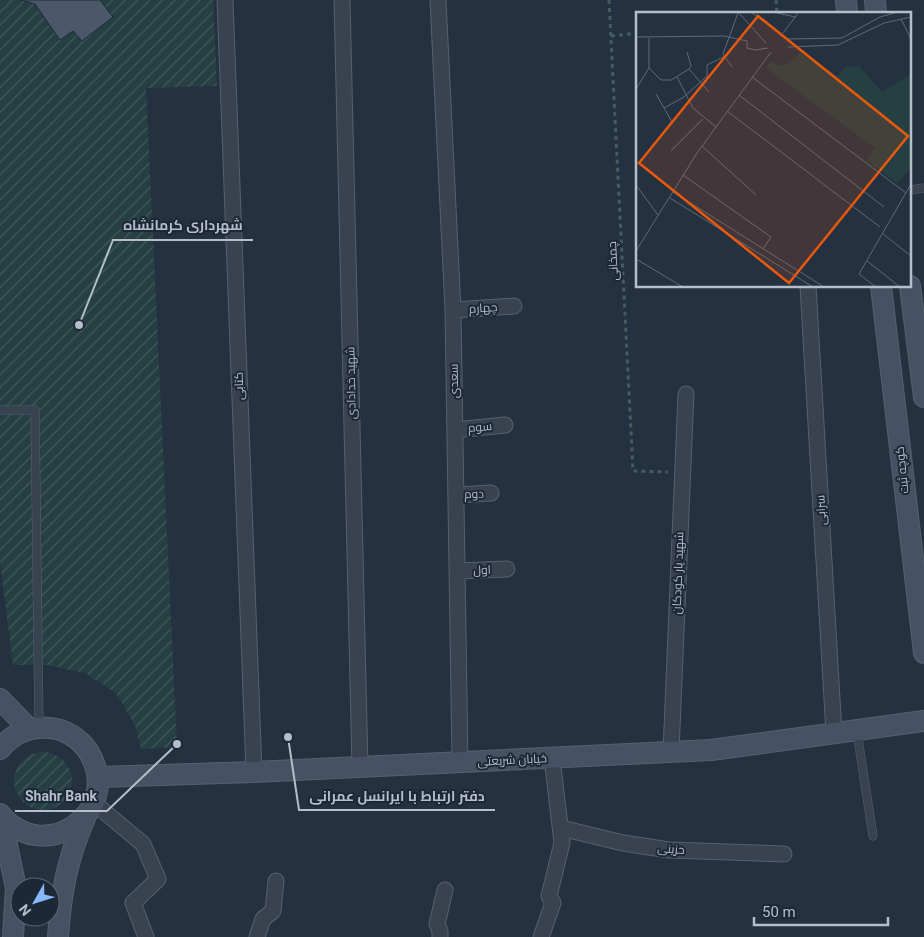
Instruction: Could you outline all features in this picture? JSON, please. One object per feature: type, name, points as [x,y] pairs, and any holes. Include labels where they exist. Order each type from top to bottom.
[{"type":"main road","name":"کوچه ثبت","points":[[881,288],[921,615],[924,654]]},
{"type":"main road","points":[[910,288],[924,396]]},
{"type":"main road","points":[[884,312],[913,306]]},
{"type":"main road","points":[[0,699],[34,728]]},
{"type":"main road","name":"خیابان شریعتی","points":[[98,777],[254,772],[711,750],[924,721]]},
{"type":"main road","points":[[0,749],[16,734],[34,728],[56,728],[72,735],[78,740],[94,760],[98,777],[97,792],[71,852],[61,894],[58,937]]},
{"type":"main road","points":[[0,815],[15,828],[33,835],[52,836],[70,830],[89,810]]},
{"type":"main road","points":[[0,815],[16,888],[13,937]]},
{"type":"street","name":"کتابی","points":[[225,0],[254,772]]},
{"type":"street","name":"شهید خدادادی","points":[[342,0],[360,767]]},
{"type":"street","name":"سعدی","points":[[438,0],[453,310],[460,762]]},
{"type":"street","name":"سرابی","points":[[808,288],[834,733]]},
{"type":"street","name":"چهارم","points":[[453,310],[514,306]]},
{"type":"street","name":"شهید یار کودکان","points":[[671,752],[686,394]]},
{"type":"street","name":"سوم","points":[[455,430],[505,425]]},
{"type":"street","name":"دوم","points":[[456,495],[491,494]]},
{"type":"street","name":"اول","points":[[457,571],[507,569]]},
{"type":"street","points":[[542,937],[553,904],[549,896],[562,843],[552,758]]},
{"type":"street","points":[[89,810],[143,844],[158,879],[132,903],[146,937]]},
{"type":"street","name":"حزینی","points":[[561,828],[623,843],[669,850],[784,854]]},
{"type":"street","points":[[257,937],[263,919],[273,910],[276,882]]},
{"type":"street","points":[[440,937],[437,924],[445,890]]},
{"type":"lane","points":[[0,410],[35,410],[34,728]]},
{"type":"lane","points":[[857,730],[873,836]]},
{"type":"path","name":"چمخانی","points":[[609,0],[633,471],[683,473]]},
{"type":"path","points":[[610,36],[636,34]]},
{"type":"green space","points":[[0,0],[213,0],[217,86],[146,88],[177,747],[141,749],[135,725],[116,693],[85,673],[47,665],[13,665],[0,561]]},
{"type":"green space","points":[[37,752],[49,752],[64,760],[72,775],[72,787],[64,802],[49,810],[37,810],[22,802],[14,787],[14,775],[22,760]]},
{"type":"building","points":[[21,0],[100,0],[113,17],[82,41],[73,31],[60,40],[35,4]]},
{"type":"place","name":"شهرداری کرمانشاه","points":[[79,325]]},
{"type":"place","name":"دفتر ارتباط با ایرانسل عمرانی","points":[[288,737]]},
{"type":"place","name":"Shahr Bank","points":[[177,744]]}]
